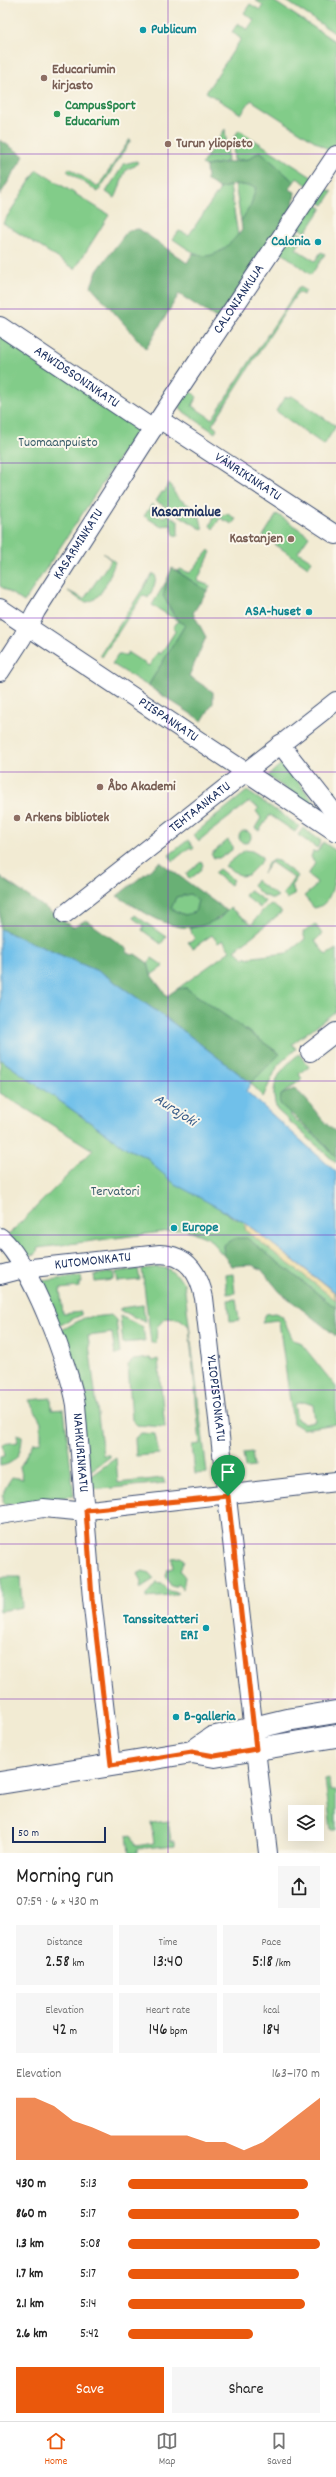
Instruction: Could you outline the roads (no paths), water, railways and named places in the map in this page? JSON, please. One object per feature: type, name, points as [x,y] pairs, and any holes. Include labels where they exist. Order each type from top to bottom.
[{"type":"main road","points":[[192,1752],[212,1738],[336,1712]]},
{"type":"main road","points":[[0,1783],[192,1752],[215,1756],[336,1736]]},
{"type":"street","name":"CALONIANKUJA","points":[[156,424],[336,155]]},
{"type":"street","name":"ARWIDSSONINKATU","points":[[0,326],[156,424]]},
{"type":"street","name":"VÄNRIKINKATU","points":[[156,424],[336,535]]},
{"type":"street","name":"KASARMINKATU","points":[[0,672],[156,424]]},
{"type":"street","name":"PIISPANKATU","points":[[0,608],[336,832]]},
{"type":"street","name":"TEHTAANKATU","points":[[66,914],[245,771],[336,701]]},
{"type":"street","points":[[280,744],[336,815]]},
{"type":"street","points":[[310,1052],[336,1032]]},
{"type":"street","name":"NAHKURINKATU","points":[[0,1238],[9,1244],[30,1279],[73,1384],[86,1510],[92,1599],[111,1765]]},
{"type":"street","name":"KUTOMONKATU","points":[[0,1275],[23,1269],[156,1254],[173,1255],[185,1260]]},
{"type":"street","name":"YLIOPISTONKATU","points":[[185,1260],[198,1277],[204,1298],[255,1728],[268,1853]]},
{"type":"street","points":[[0,1515],[43,1508],[86,1510],[228,1496],[336,1482]]},
{"type":"water","name":"Aurajoki","points":[[0,929],[102,973],[173,1023],[251,1083],[246,1091],[336,1172],[336,1293],[244,1222],[175,1184],[154,1166],[148,1158],[128,1149],[0,1059]]},
{"type":"place","name":"Publicum","points":[[143,30]]},
{"type":"place","name":"Educariumin kirjasto","points":[[44,78]]},
{"type":"place","name":"CampusSport Educarium","points":[[57,114]]},
{"type":"place","name":"Turun yliopisto","points":[[168,144]]},
{"type":"place","name":"Calonia","points":[[318,242]]},
{"type":"place","name":"Kastanjen","points":[[291,539]]},
{"type":"place","name":"ASA-huset","points":[[309,612]]},
{"type":"place","name":"Åbo Akademi","points":[[100,787]]},
{"type":"place","name":"Arkens bibliotek","points":[[17,818]]},
{"type":"place","name":"Europe","points":[[174,1228]]},
{"type":"place","name":"Tanssiteatteri ERI","points":[[206,1628]]},
{"type":"place","name":"B-galleria","points":[[176,1717]]},
{"type":"district","name":"Kasarmialue","points":[[186,513]]},
{"type":"park label","name":"Tuomaanpuisto","points":[[58,443]]},
{"type":"park label","name":"Tervatori","points":[[115,1192]]}]
